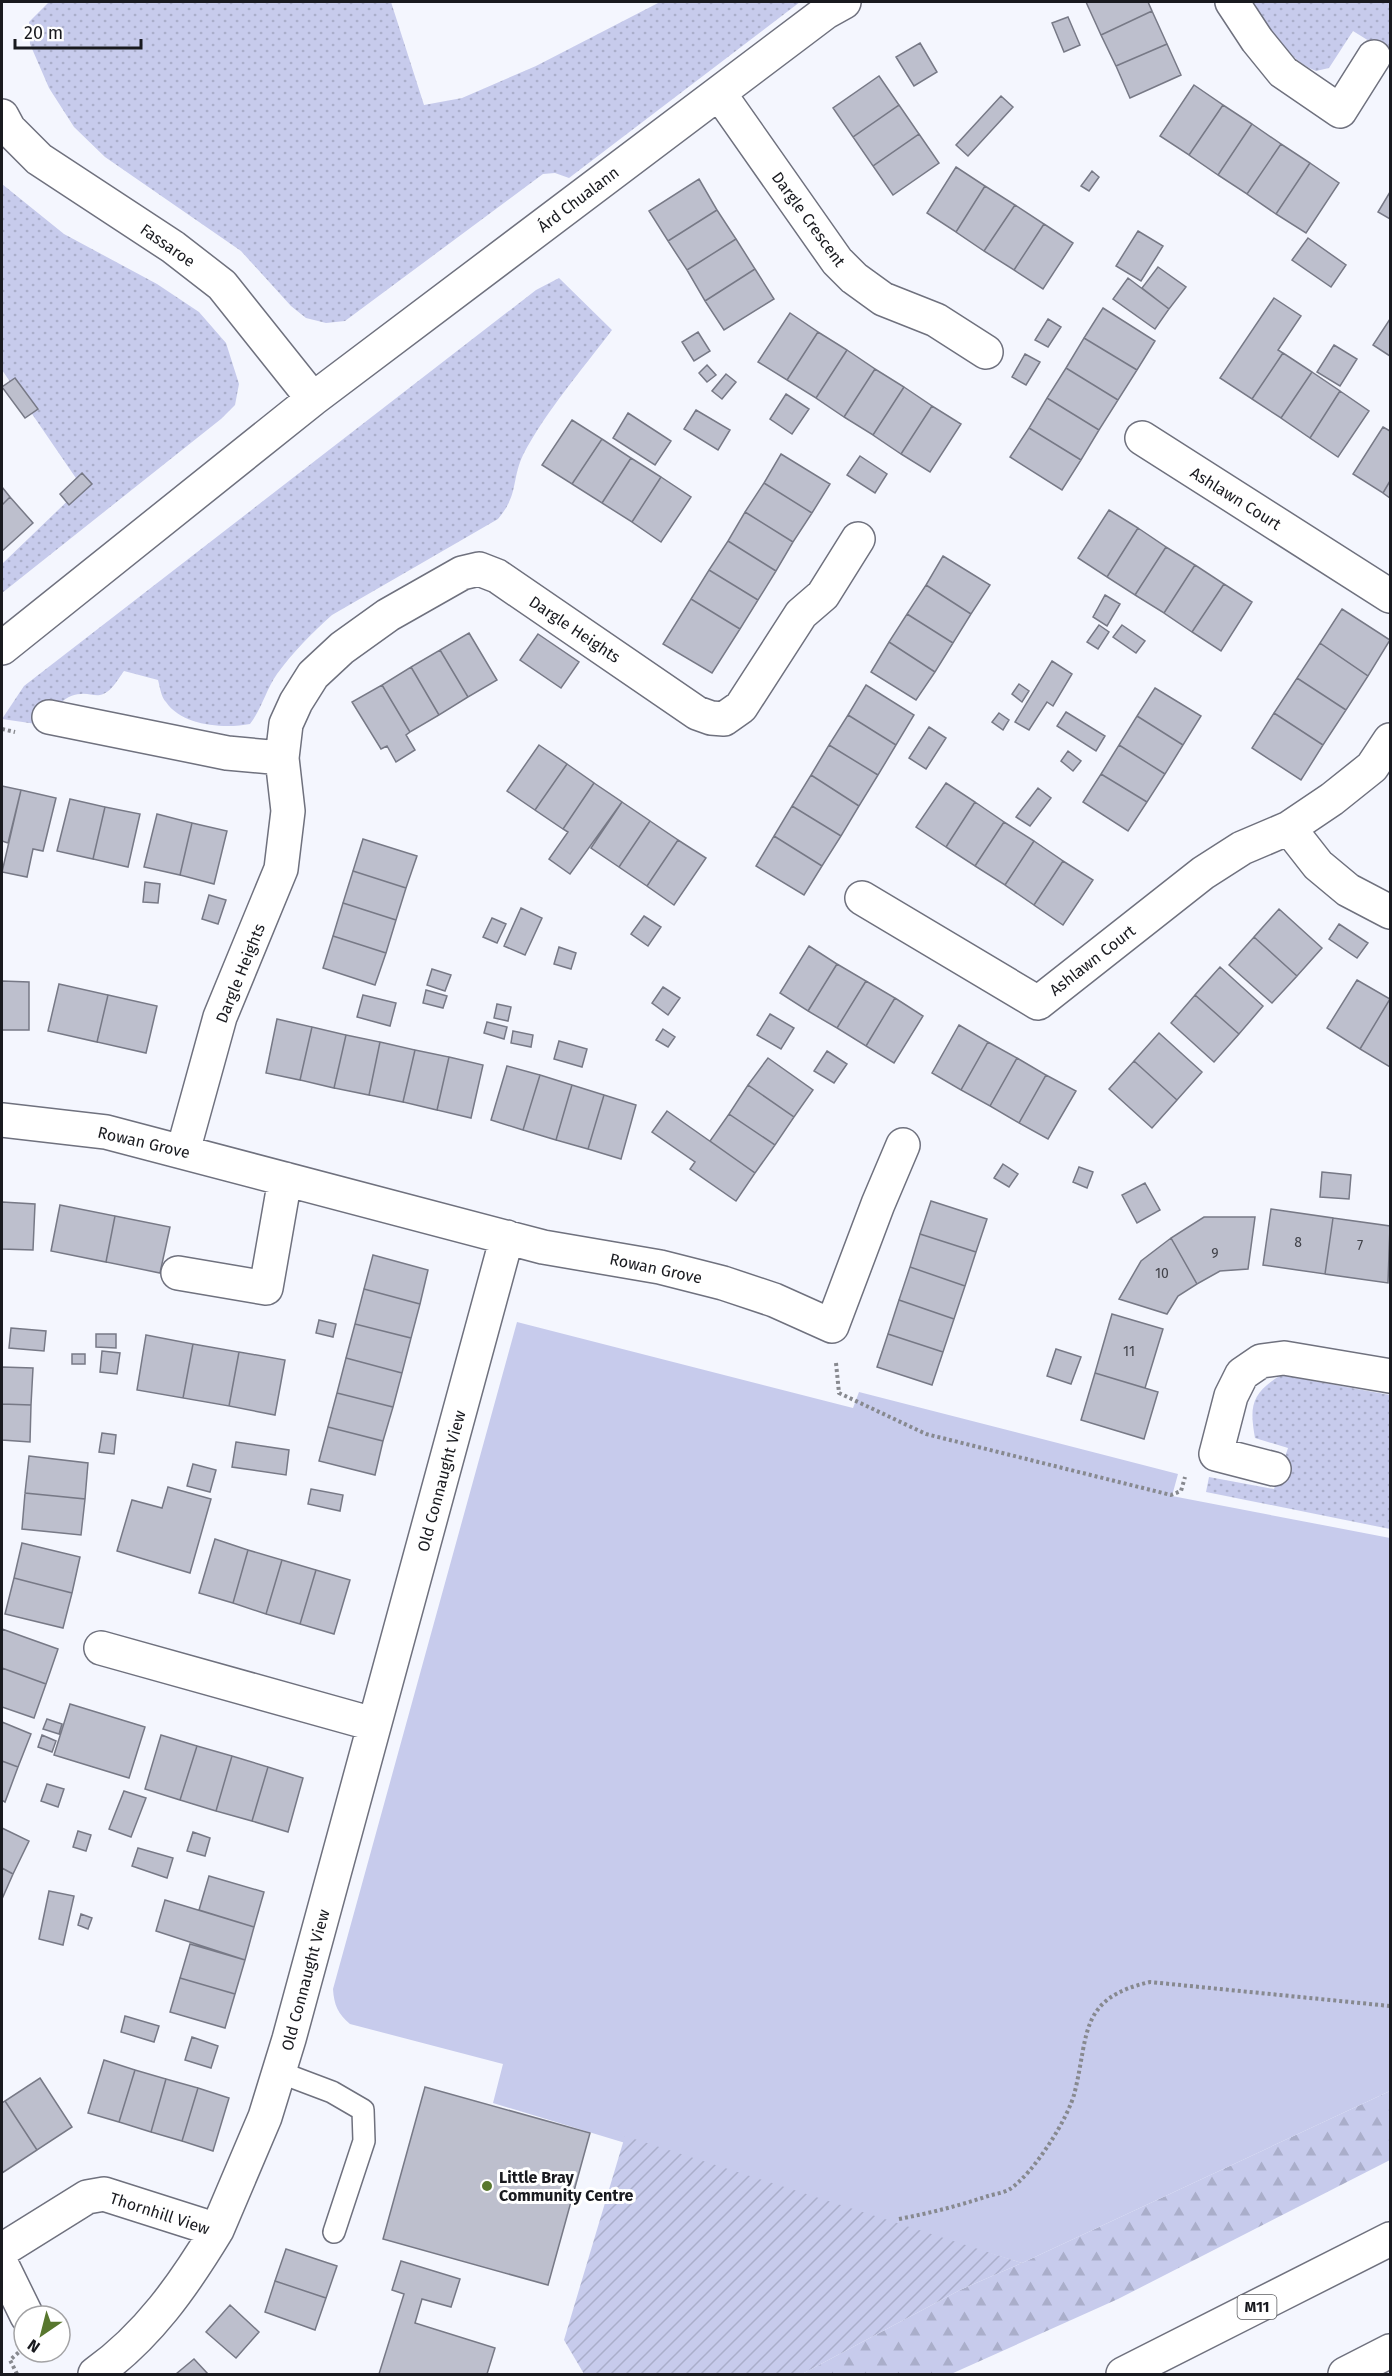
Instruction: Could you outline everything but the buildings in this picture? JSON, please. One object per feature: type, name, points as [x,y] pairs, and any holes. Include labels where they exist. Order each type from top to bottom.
[{"type":"main road","name":"Árd Chualann","points":[[2,648],[313,399],[826,12],[844,2]]},
{"type":"main road","points":[[1232,2],[1257,40],[1283,72],[1340,111],[1374,57]]},
{"type":"main road","name":"Dargle Crescent","points":[[719,93],[837,261],[854,279],[883,299],[936,320],[986,352]]},
{"type":"main road","name":"Fassaroe","points":[[2,116],[9,129],[39,159],[173,247],[222,285],[313,399]]},
{"type":"main road","name":"Ashlawn Court","points":[[1142,438],[1390,596]]},
{"type":"main road","name":"Dargle Heights","points":[[183,1151],[219,1017],[281,869],[288,811],[282,758],[286,724],[296,702],[313,675],[342,648],[388,615],[462,573],[479,569],[497,576],[698,713],[711,718],[724,719],[741,707],[801,614],[824,595],[858,539]]},
{"type":"main road","points":[[50,717],[226,753],[282,758]]},
{"type":"main road","name":"Ashlawn Court","points":[[862,898],[1038,1003],[1203,873],[1242,849],[1289,828],[1332,799],[1372,767],[1390,740]]},
{"type":"main road","points":[[1289,828],[1318,865],[1348,890],[1390,912]]},
{"type":"main road","name":"Rowan Grove","points":[[2,1120],[39,1122],[106,1132],[507,1237],[723,1283],[774,1300],[832,1326]]},
{"type":"main road","points":[[832,1326],[903,1145]]},
{"type":"main road","points":[[178,1273],[266,1288],[285,1179]]},
{"type":"main road","name":"Old Connaught View","points":[[217,2230],[265,2117],[279,2072],[507,1237]]},
{"type":"main road","points":[[1274,1469],[1216,1454],[1231,1396],[1242,1374],[1261,1361],[1284,1358],[1390,1376]]},
{"type":"main road","points":[[101,1648],[373,1724]]},
{"type":"main road","name":"Thornhill View","points":[[2,2250],[87,2197],[104,2194],[217,2230],[174,2298],[121,2356],[95,2374]]},
{"type":"main road","name":"M11","points":[[1123,2374],[1390,2239]]},
{"type":"main road","points":[[2,2265],[21,2304]]},
{"type":"main road","points":[[1345,2374],[1390,2351]]},
{"type":"lane","points":[[279,2072],[332,2092],[363,2110],[364,2141],[334,2232]]},
{"type":"path","points":[[832,1326],[839,1393],[926,1434],[1171,1495],[1181,1491],[1185,1477],[1216,1454]]},
{"type":"path","points":[[899,2219],[944,2211],[1010,2189],[1049,2146],[1075,2094],[1088,2021],[1102,2004],[1127,1988],[1150,1982],[1390,2006]]},
{"type":"green space","points":[[49,2],[391,2],[424,105],[462,98],[536,66],[660,2],[800,2],[569,178],[555,173],[543,174],[345,321],[326,323],[306,318],[291,306],[241,251],[105,157],[74,127],[49,88],[30,44],[29,22]]},
{"type":"green space","points":[[1253,2],[1390,2],[1390,54],[1353,31],[1329,68],[1316,71],[1305,66],[1287,51]]},
{"type":"green space","points":[[2,184],[64,234],[157,284],[199,312],[226,343],[239,384],[235,405],[221,419],[2,593],[2,564],[82,487],[2,370]]},
{"type":"green space","points":[[559,278],[612,330],[553,407],[532,439],[519,464],[512,495],[505,510],[498,519],[332,615],[303,643],[277,674],[250,724],[217,726],[193,721],[173,710],[166,702],[158,680],[124,671],[104,694],[68,697],[60,704],[50,726],[2,719],[24,686],[536,290]]},
{"type":"green space","points":[[517,1322],[853,1408],[859,1392],[1178,1474],[1172,1496],[1390,1538],[1390,2091],[1022,2263],[493,2103],[503,2064],[350,2024],[342,2017],[334,2000],[333,1989]]},
{"type":"green space","points":[[1281,1375],[1390,1395],[1390,1529],[1206,1492],[1209,1477],[1274,1489],[1288,1448],[1255,1438],[1252,1417],[1258,1394]]},
{"type":"green space","points":[[1390,2091],[1390,2160],[1118,2299],[951,2374],[802,2374],[960,2290]]},
{"type":"green space","points":[[625,2136],[1022,2263],[960,2290],[802,2374],[584,2374],[564,2340]]},
{"type":"place","name":"Little Bray Community Centre","points":[[487,2186]]}]
